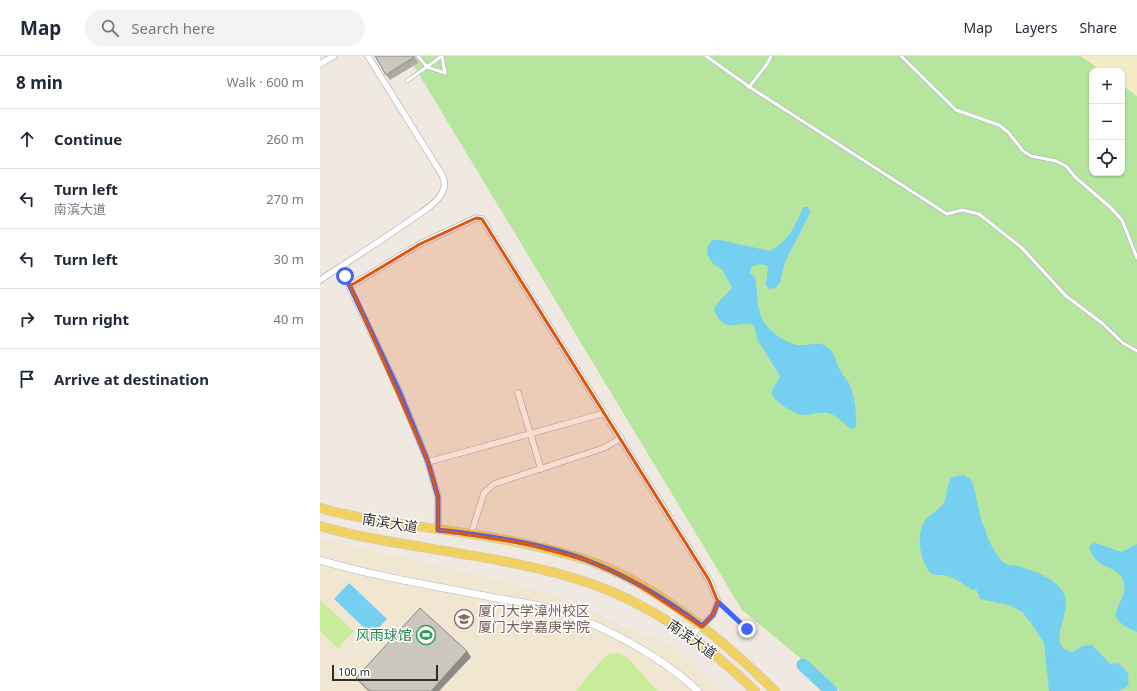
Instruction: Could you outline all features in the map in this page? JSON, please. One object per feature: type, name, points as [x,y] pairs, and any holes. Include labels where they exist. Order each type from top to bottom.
[{"type":"main road","name":"南滨大道","points":[[320,508],[353,518],[471,534],[527,544],[586,560],[631,580],[655,594],[702,626],[730,648],[775,691]]},
{"type":"main road","name":"南滨大道","points":[[320,526],[375,539],[510,561],[555,572],[593,585],[653,613],[690,636],[720,659],[755,691]]},
{"type":"street","points":[[320,64],[334,56]]},
{"type":"street","points":[[320,280],[432,204],[442,195],[445,188],[445,180],[441,173],[368,56]]},
{"type":"street","points":[[350,286],[433,237],[476,218],[482,219],[709,580],[718,602],[713,615],[690,636]]},
{"type":"street","points":[[340,267],[399,391],[428,462],[438,497],[438,530]]},
{"type":"street","points":[[518,393],[542,469]]},
{"type":"street","points":[[428,462],[605,413]]},
{"type":"street","points":[[471,534],[484,493],[494,484],[604,448],[621,438]]},
{"type":"street","points":[[320,560],[356,571],[548,608],[604,630],[647,652],[682,676],[698,691]]},
{"type":"lane","points":[[407,81],[427,68],[442,56],[445,72],[427,68],[418,56]]},
{"type":"lane","points":[[706,56],[749,87],[947,214],[962,210],[979,214],[1022,248],[1066,296],[1102,323],[1123,342],[1137,351]]},
{"type":"lane","points":[[749,87],[767,64],[771,56]]},
{"type":"lane","points":[[901,56],[956,110],[999,125],[1008,132],[1023,150],[1031,156],[1056,161],[1066,166],[1075,177],[1110,207],[1122,220],[1137,258]]},
{"type":"lane","points":[[718,602],[747,629]]},
{"type":"highlighted area","points":[[476,218],[482,219],[605,413],[709,580],[718,602],[713,615],[702,627],[631,580],[586,560],[527,544],[438,530],[438,497],[428,462],[350,286],[420,244]]},
{"type":"shaded area","name":"厦门大学漳州校区 厦门大学嘉庚学院","points":[[320,538],[543,591],[673,647],[719,691],[320,691]]},
{"type":"green space","points":[[408,56],[1081,56],[1098,68],[1089,68],[1089,176],[1125,176],[1125,87],[1137,96],[1137,691],[840,691],[742,610]]},
{"type":"green space","points":[[320,600],[354,631],[338,648],[320,631]]},
{"type":"green space","points":[[619,653],[627,657],[657,691],[576,691],[603,658],[610,654]]},
{"type":"sand","points":[[1081,56],[1137,56],[1137,96],[1125,87],[1125,68],[1098,68]]},
{"type":"water","points":[[803,207],[808,207],[810,213],[785,262],[780,283],[775,288],[769,289],[766,285],[768,266],[760,264],[751,267],[750,273],[755,277],[758,306],[761,317],[771,330],[786,341],[797,345],[821,344],[830,349],[840,370],[849,383],[852,392],[855,408],[856,428],[851,429],[834,415],[824,412],[808,415],[800,414],[790,410],[776,400],[772,393],[773,388],[780,376],[758,341],[754,325],[727,325],[718,318],[714,310],[719,301],[732,288],[722,269],[713,264],[707,254],[708,246],[712,240],[720,240],[770,251],[787,238]]},
{"type":"water","points":[[964,475],[970,479],[973,484],[982,523],[990,543],[1000,559],[1007,565],[1018,566],[1044,576],[1061,588],[1066,602],[1060,636],[1060,643],[1064,649],[1072,652],[1083,646],[1092,645],[1110,664],[1116,663],[1125,669],[1129,678],[1128,686],[1119,691],[1049,691],[1044,643],[1022,612],[1009,605],[980,599],[976,589],[972,590],[946,575],[934,574],[930,572],[924,561],[920,548],[920,534],[922,527],[926,519],[944,503],[952,477]]},
{"type":"water","points":[[1096,543],[1121,552],[1137,544],[1137,632],[1124,626],[1118,620],[1116,614],[1117,608],[1123,596],[1123,580],[1119,573],[1101,564],[1095,559],[1089,549],[1091,544]]},
{"type":"water","points":[[349,583],[387,619],[372,635],[334,599]]},
{"type":"building","points":[[375,56],[414,56],[414,57],[386,75]]},
{"type":"building","name":"风雨球馆","points":[[420,608],[467,651],[431,691],[370,691],[356,678]]},
{"type":"waterway","points":[[803,665],[831,691]]},
{"type":"place","name":"厦门大学漳州校区 厦门大学嘉庚学院","points":[[464,619]]},
{"type":"place","name":"风雨球馆","points":[[426,635]]},
{"type":"route","points":[[345,276],[399,391],[428,462],[438,497],[438,530],[527,544],[586,560],[631,580],[666,600],[702,626],[713,615],[718,602],[747,629]]}]
